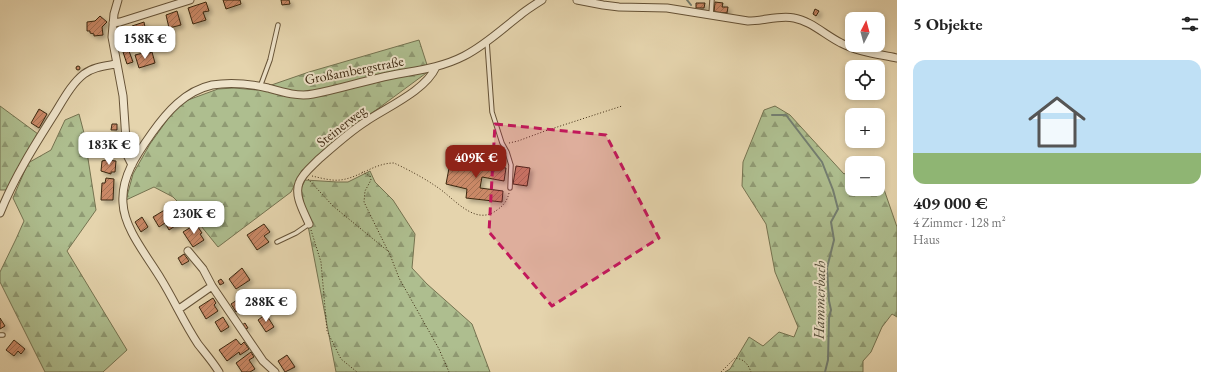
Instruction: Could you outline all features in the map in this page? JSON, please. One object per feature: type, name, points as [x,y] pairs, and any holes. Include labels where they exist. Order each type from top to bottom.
[{"type":"street","points":[[118,0],[113,23],[112,37],[123,96],[127,155],[132,165]]},
{"type":"street","points":[[113,23],[190,0]]},
{"type":"street","name":"Großambergstraße","points":[[219,372],[198,343],[136,238],[128,224],[124,210],[124,183],[128,172],[150,136],[167,114],[175,105],[197,90],[217,84],[245,84],[283,93],[310,95],[436,66],[465,56],[542,0]]},
{"type":"street","points":[[577,0],[619,7],[667,8],[748,21],[794,18],[810,24],[829,36],[852,47],[897,58]]},
{"type":"street","points":[[0,213],[9,190],[28,156],[74,85],[82,75],[92,69],[116,64]]},
{"type":"street","name":"Steinerweg","points":[[309,224],[298,194],[299,184],[304,174],[332,147],[364,122],[421,85],[434,72],[436,66]]},
{"type":"street","points":[[188,251],[203,269],[212,286],[263,362],[275,372]]},
{"type":"street","points":[[179,310],[212,286]]},
{"type":"lane","points":[[711,15],[712,0]]},
{"type":"lane","points":[[260,87],[270,60],[278,25]]},
{"type":"lane","points":[[487,41],[492,112],[502,144],[507,152],[511,165],[510,188]]},
{"type":"lane","points":[[278,242],[296,233],[309,224]]},
{"type":"path","points":[[502,144],[518,141],[622,106]]},
{"type":"path","points":[[304,174],[340,180],[379,165],[394,163],[437,187],[466,210],[486,216],[492,214],[504,205],[508,199],[510,188]]},
{"type":"path","points":[[362,172],[370,176],[365,192],[364,202],[389,252],[399,278],[439,349],[449,372]]},
{"type":"path","points":[[304,174],[333,206],[389,252]]},
{"type":"path","points":[[309,224],[321,262],[327,331],[341,359],[357,372]]},
{"type":"path","points":[[721,372],[735,358],[742,358],[749,365],[751,372]]},
{"type":"highlighted area","points":[[495,124],[606,135],[659,238],[552,306],[489,232]]},
{"type":"green space","points":[[419,40],[429,71],[334,141],[305,169],[302,170],[291,192],[218,247],[197,221],[173,197],[154,187],[126,200],[133,174],[150,144],[175,109],[188,100],[218,89],[234,88],[257,90],[309,72]]},
{"type":"green space","points":[[0,106],[38,134],[6,190],[0,190]]},
{"type":"green space","points":[[775,106],[790,115],[845,173],[845,196],[885,196],[885,192],[897,227],[897,317],[892,314],[882,327],[871,352],[863,361],[863,372],[725,372],[730,369],[749,337],[763,346],[779,332],[794,337],[798,327],[775,272],[766,224],[742,186],[743,162],[764,110]]},
{"type":"green space","points":[[79,114],[84,133],[96,210],[67,251],[127,350],[103,372],[45,372],[0,282],[0,272],[24,221],[13,198],[28,163],[51,150],[65,120]]},
{"type":"green space","points":[[370,171],[375,182],[393,200],[415,234],[412,268],[427,284],[472,324],[490,372],[336,372],[301,189],[305,180],[348,182]]},
{"type":"building","points":[[223,0],[240,0],[241,4],[226,9]]},
{"type":"building","points":[[281,0],[289,0],[290,4],[282,5]]},
{"type":"building","points":[[206,2],[209,11],[203,12],[206,20],[193,24],[188,8]]},
{"type":"building","points":[[715,2],[723,3],[722,7],[728,7],[727,13],[714,12]]},
{"type":"building","points":[[696,3],[705,3],[704,8],[696,8]]},
{"type":"building","points":[[815,9],[819,11],[816,16],[813,14]]},
{"type":"building","points":[[177,11],[181,25],[169,28],[166,15]]},
{"type":"building","points":[[100,16],[107,22],[102,27],[103,35],[94,36],[94,34],[90,33],[90,31],[87,31],[87,22],[95,21]]},
{"type":"building","points":[[144,22],[145,27],[140,29],[142,36],[131,39],[127,29]]},
{"type":"building","points":[[129,51],[133,62],[127,64],[123,52]]},
{"type":"building","points":[[152,52],[155,63],[139,68],[135,55],[143,53],[144,55]]},
{"type":"building","points":[[76,66],[80,66],[80,70],[76,70]]},
{"type":"building","points":[[39,109],[47,114],[39,128],[31,123]]},
{"type":"building","points":[[112,124],[117,124],[117,130],[111,130]]},
{"type":"building","points":[[107,133],[118,133],[117,148],[106,147]]},
{"type":"building","points":[[460,159],[506,168],[504,181],[482,177],[480,188],[503,191],[502,202],[466,198],[467,189],[446,184],[450,163],[458,165]]},
{"type":"building","points":[[102,161],[116,161],[115,172],[111,172],[111,174],[101,171]]},
{"type":"building","points":[[516,166],[530,168],[527,186],[513,184]]},
{"type":"building","points":[[106,178],[114,179],[113,200],[101,200],[102,183],[105,183]]},
{"type":"building","points":[[168,208],[178,224],[169,230],[165,223],[159,227],[153,217]]},
{"type":"building","points":[[142,217],[148,227],[141,232],[135,222]]},
{"type":"building","points":[[196,224],[202,233],[200,234],[204,240],[193,247],[183,232]]},
{"type":"building","points":[[264,224],[270,232],[264,236],[269,242],[257,250],[247,235]]},
{"type":"building","points":[[184,254],[189,261],[182,265],[178,258]]},
{"type":"building","points":[[242,268],[250,280],[236,289],[229,279]]},
{"type":"building","points":[[221,279],[224,283],[220,285],[218,281]]},
{"type":"building","points":[[257,293],[261,298],[263,297],[267,303],[254,312],[252,308],[249,310],[244,302]]},
{"type":"building","points":[[213,298],[216,303],[214,305],[218,311],[206,319],[199,307]]},
{"type":"building","points":[[237,300],[242,308],[236,312],[231,304]]},
{"type":"building","points":[[266,314],[274,327],[266,332],[258,320]]},
{"type":"building","points":[[223,317],[229,327],[221,332],[215,322]]},
{"type":"building","points":[[0,318],[5,326],[0,329]]},
{"type":"building","points":[[245,323],[248,328],[245,329],[242,325]]},
{"type":"building","points":[[236,339],[241,345],[244,342],[249,349],[240,355],[239,352],[227,361],[219,350]]},
{"type":"building","points":[[14,340],[25,349],[21,354],[18,351],[14,356],[6,350]]},
{"type":"building","points":[[251,352],[254,357],[249,360],[255,369],[250,372],[242,372],[236,363]]},
{"type":"building","points":[[287,355],[295,367],[285,372],[278,361]]},
{"type":"waterway","name":"Hammerbach","points":[[687,0],[691,5]]},
{"type":"waterway","name":"Hammerbach","points":[[772,115],[786,115],[822,162],[833,190],[838,209],[831,222],[834,240],[827,268],[831,310],[829,318],[828,360],[825,372]]}]
